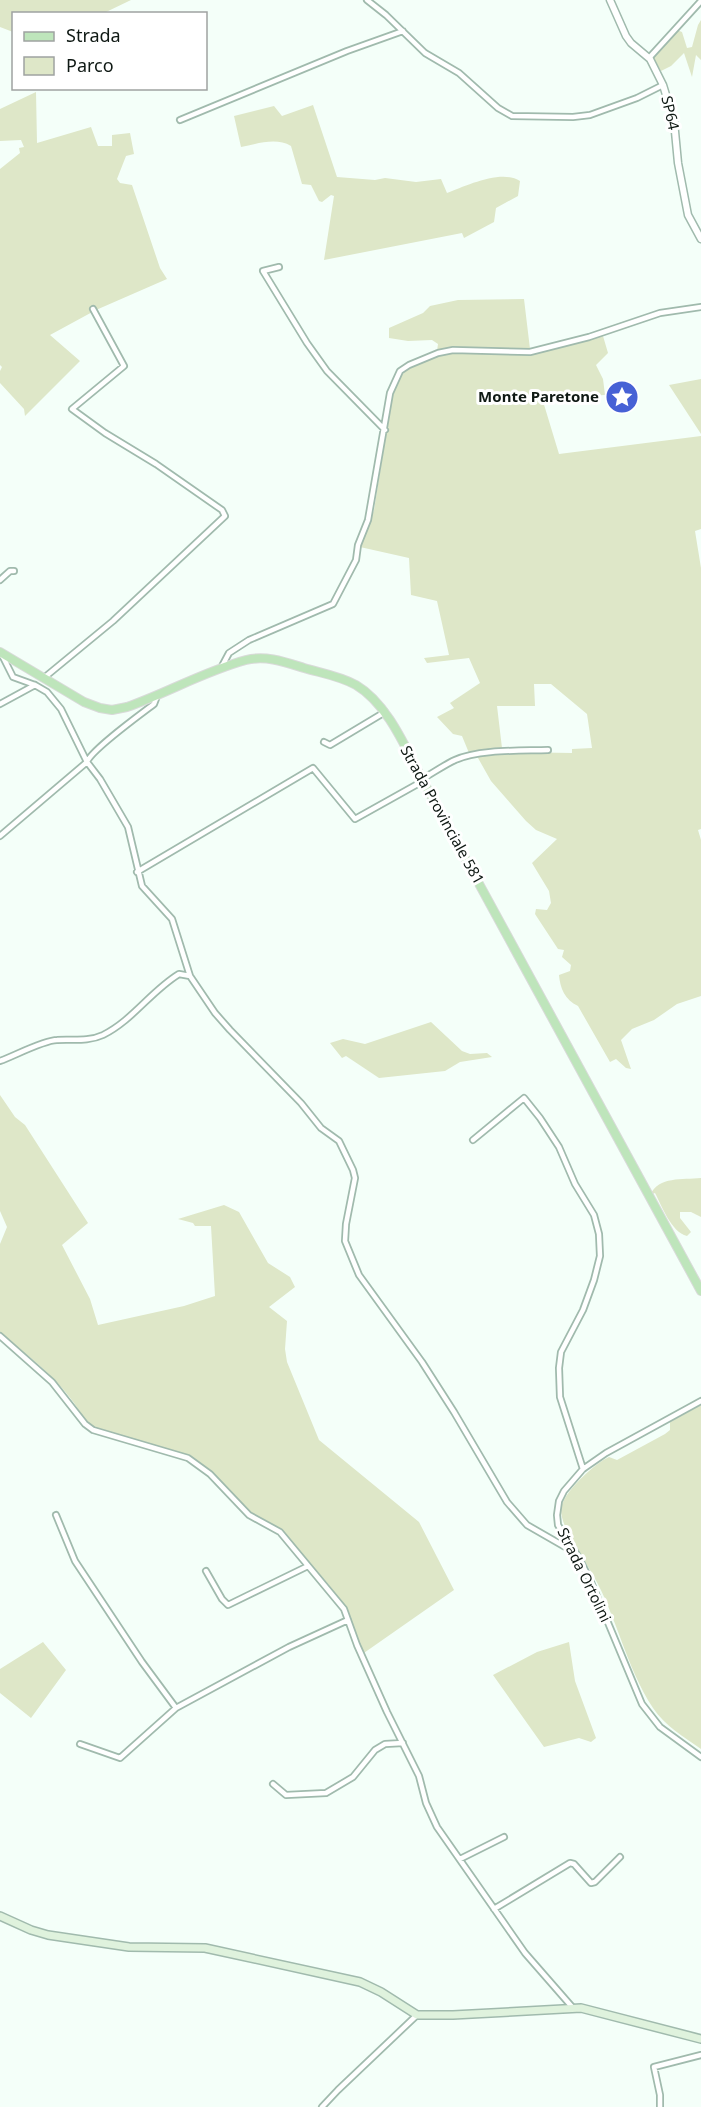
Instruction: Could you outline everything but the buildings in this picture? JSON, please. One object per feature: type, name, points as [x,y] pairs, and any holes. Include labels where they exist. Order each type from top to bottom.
[{"type":"main road","name":"Strada Provinciale 581","points":[[0,652],[84,702],[112,710],[127,708],[219,670],[246,660],[260,658],[284,662],[336,677],[356,685],[373,699],[384,712],[423,780],[701,1291]]},
{"type":"main road","points":[[0,1916],[48,1935],[129,1947],[206,1948],[360,1982],[381,1992],[417,2015],[464,2015],[573,2008],[598,2012],[701,2039]]},
{"type":"street","points":[[367,0],[425,53],[459,73],[498,108],[512,116],[583,116],[637,98],[663,85]]},
{"type":"street","name":"SP64","points":[[610,0],[621,27],[631,43],[649,58],[663,85],[674,121],[678,163],[688,215],[701,239]]},
{"type":"street","points":[[649,58],[701,1]]},
{"type":"street","points":[[180,120],[347,51],[403,31]]},
{"type":"street","points":[[279,267],[263,271],[307,343],[332,377],[384,430]]},
{"type":"street","points":[[219,670],[229,653],[249,640],[333,604],[356,560],[358,545],[372,506],[390,393],[400,371],[426,357],[453,350],[530,352],[589,337],[660,313],[701,307]]},
{"type":"street","points":[[45,677],[113,621],[225,516],[222,510],[72,409],[123,366],[93,309]]},
{"type":"street","points":[[0,580],[10,571],[14,571]]},
{"type":"street","points":[[0,652],[13,677],[35,685],[56,702],[87,762],[100,779],[128,828],[137,872],[144,889],[172,919],[190,976],[215,1013],[301,1102],[321,1128],[339,1141],[355,1178],[345,1241],[359,1275],[441,1392],[507,1502],[527,1524],[574,1552]]},
{"type":"street","points":[[0,704],[35,685]]},
{"type":"street","points":[[0,836],[87,762],[89,756],[153,704],[157,696]]},
{"type":"street","points":[[324,741],[330,746],[384,712]]},
{"type":"street","points":[[137,872],[313,768],[355,819],[453,761],[464,757],[506,751],[548,750]]},
{"type":"street","points":[[0,1061],[55,1040],[74,1041],[102,1035],[135,1013],[167,981],[179,974],[190,976]]},
{"type":"street","points":[[473,1140],[524,1098],[559,1147],[575,1184],[595,1219],[600,1241],[599,1265],[584,1310],[561,1352],[558,1368],[560,1397],[583,1469]]},
{"type":"street","points":[[0,1336],[52,1382],[85,1424],[93,1430],[188,1458],[210,1474],[249,1515],[280,1532],[344,1610],[357,1645],[419,1776],[426,1803],[437,1827],[525,1953],[573,2008]]},
{"type":"street","points":[[0,1345],[6,1341]]},
{"type":"street","name":"Strada Ortolini","points":[[701,1401],[606,1453],[583,1469],[564,1491],[557,1510],[558,1525],[591,1582],[642,1704],[660,1726],[701,1757]]},
{"type":"street","points":[[56,1515],[75,1561],[141,1662],[176,1708]]},
{"type":"street","points":[[206,1571],[228,1605],[308,1566]]},
{"type":"street","points":[[80,1744],[120,1758],[176,1708],[289,1647],[348,1620]]},
{"type":"street","points":[[273,1784],[286,1795],[326,1793],[352,1777],[375,1750],[385,1744],[403,1743]]},
{"type":"street","points":[[460,1859],[504,1837]]},
{"type":"street","points":[[494,1909],[570,1863],[574,1864],[591,1883],[595,1882],[620,1857]]},
{"type":"street","points":[[322,2107],[417,2015]]},
{"type":"street","points":[[660,2107],[654,2067],[701,2055]]},
{"type":"green space","points":[[0,0],[131,0],[106,12],[12,12],[12,32],[0,27]]},
{"type":"green space","points":[[701,20],[701,60],[696,55],[692,77],[684,53],[671,66],[661,71],[653,57],[677,30],[682,32],[687,48],[692,47]]},
{"type":"green space","points":[[36,92],[37,143],[91,127],[98,146],[112,146],[112,135],[130,133],[134,154],[126,156],[117,179],[120,183],[132,185],[160,268],[167,279],[96,310],[50,335],[80,361],[25,416],[24,409],[0,383],[2,367],[0,365],[0,169],[20,153],[19,148],[24,147],[21,140],[0,141],[0,109]]},
{"type":"green space","points":[[313,105],[337,177],[375,180],[385,178],[416,182],[441,179],[447,193],[473,183],[503,177],[520,181],[518,196],[496,208],[494,222],[464,238],[462,233],[324,260],[334,196],[331,195],[322,202],[319,201],[311,185],[302,184],[291,146],[273,142],[241,147],[234,116],[274,106],[282,116]]},
{"type":"green space","points":[[524,299],[530,349],[525,351],[459,348],[437,351],[438,344],[432,340],[408,341],[389,338],[389,328],[423,313],[430,306],[458,300]]},
{"type":"green space","points":[[603,336],[608,353],[596,365],[603,379],[605,395],[542,398],[559,454],[701,436],[701,529],[695,531],[701,568],[701,829],[698,830],[701,840],[701,996],[677,1004],[654,1020],[632,1029],[621,1040],[631,1069],[626,1068],[616,1059],[610,1062],[578,1006],[564,993],[559,975],[570,971],[571,965],[562,957],[564,950],[558,949],[535,914],[536,909],[547,910],[551,903],[549,891],[532,863],[557,839],[536,830],[526,821],[491,781],[478,758],[512,752],[572,753],[572,749],[592,748],[587,714],[551,684],[534,684],[535,706],[497,706],[502,748],[469,753],[462,736],[453,734],[437,717],[454,708],[450,703],[480,683],[469,658],[427,663],[424,658],[449,655],[437,601],[411,595],[409,558],[360,547],[374,510],[392,396],[398,380],[406,370],[444,353],[459,351],[534,354]]},
{"type":"green space","points":[[701,379],[701,434],[669,385]]},
{"type":"green space","points":[[431,1022],[462,1051],[470,1054],[487,1053],[492,1057],[460,1062],[445,1071],[379,1078],[346,1056],[342,1058],[330,1043],[343,1039],[365,1044]]},
{"type":"green space","points":[[0,1095],[15,1117],[25,1125],[88,1223],[62,1245],[90,1299],[98,1325],[184,1306],[215,1296],[211,1226],[195,1226],[193,1223],[178,1219],[224,1205],[239,1212],[268,1263],[290,1277],[295,1287],[269,1307],[287,1321],[285,1349],[287,1362],[319,1440],[419,1522],[454,1590],[361,1655],[346,1610],[329,1585],[280,1530],[241,1506],[218,1478],[194,1459],[88,1425],[59,1385],[38,1364],[0,1333],[0,1244],[7,1227],[0,1211]]},
{"type":"green space","points":[[701,1178],[701,1217],[691,1212],[680,1212],[680,1218],[691,1232],[687,1236],[681,1234],[672,1224],[655,1193],[650,1195],[654,1189],[665,1182]]},
{"type":"green space","points":[[701,1405],[701,1749],[675,1731],[653,1708],[628,1659],[601,1591],[565,1526],[561,1510],[562,1503],[572,1488],[603,1460],[609,1457],[617,1460],[665,1434],[670,1430],[670,1422]]},
{"type":"green space","points":[[43,1642],[66,1670],[31,1718],[0,1693],[0,1669]]},
{"type":"green space","points":[[569,1642],[575,1681],[596,1738],[591,1742],[579,1738],[544,1747],[493,1675],[537,1652]]},
{"type":"place","name":"Monte Paretone","points":[[622,397]]}]
